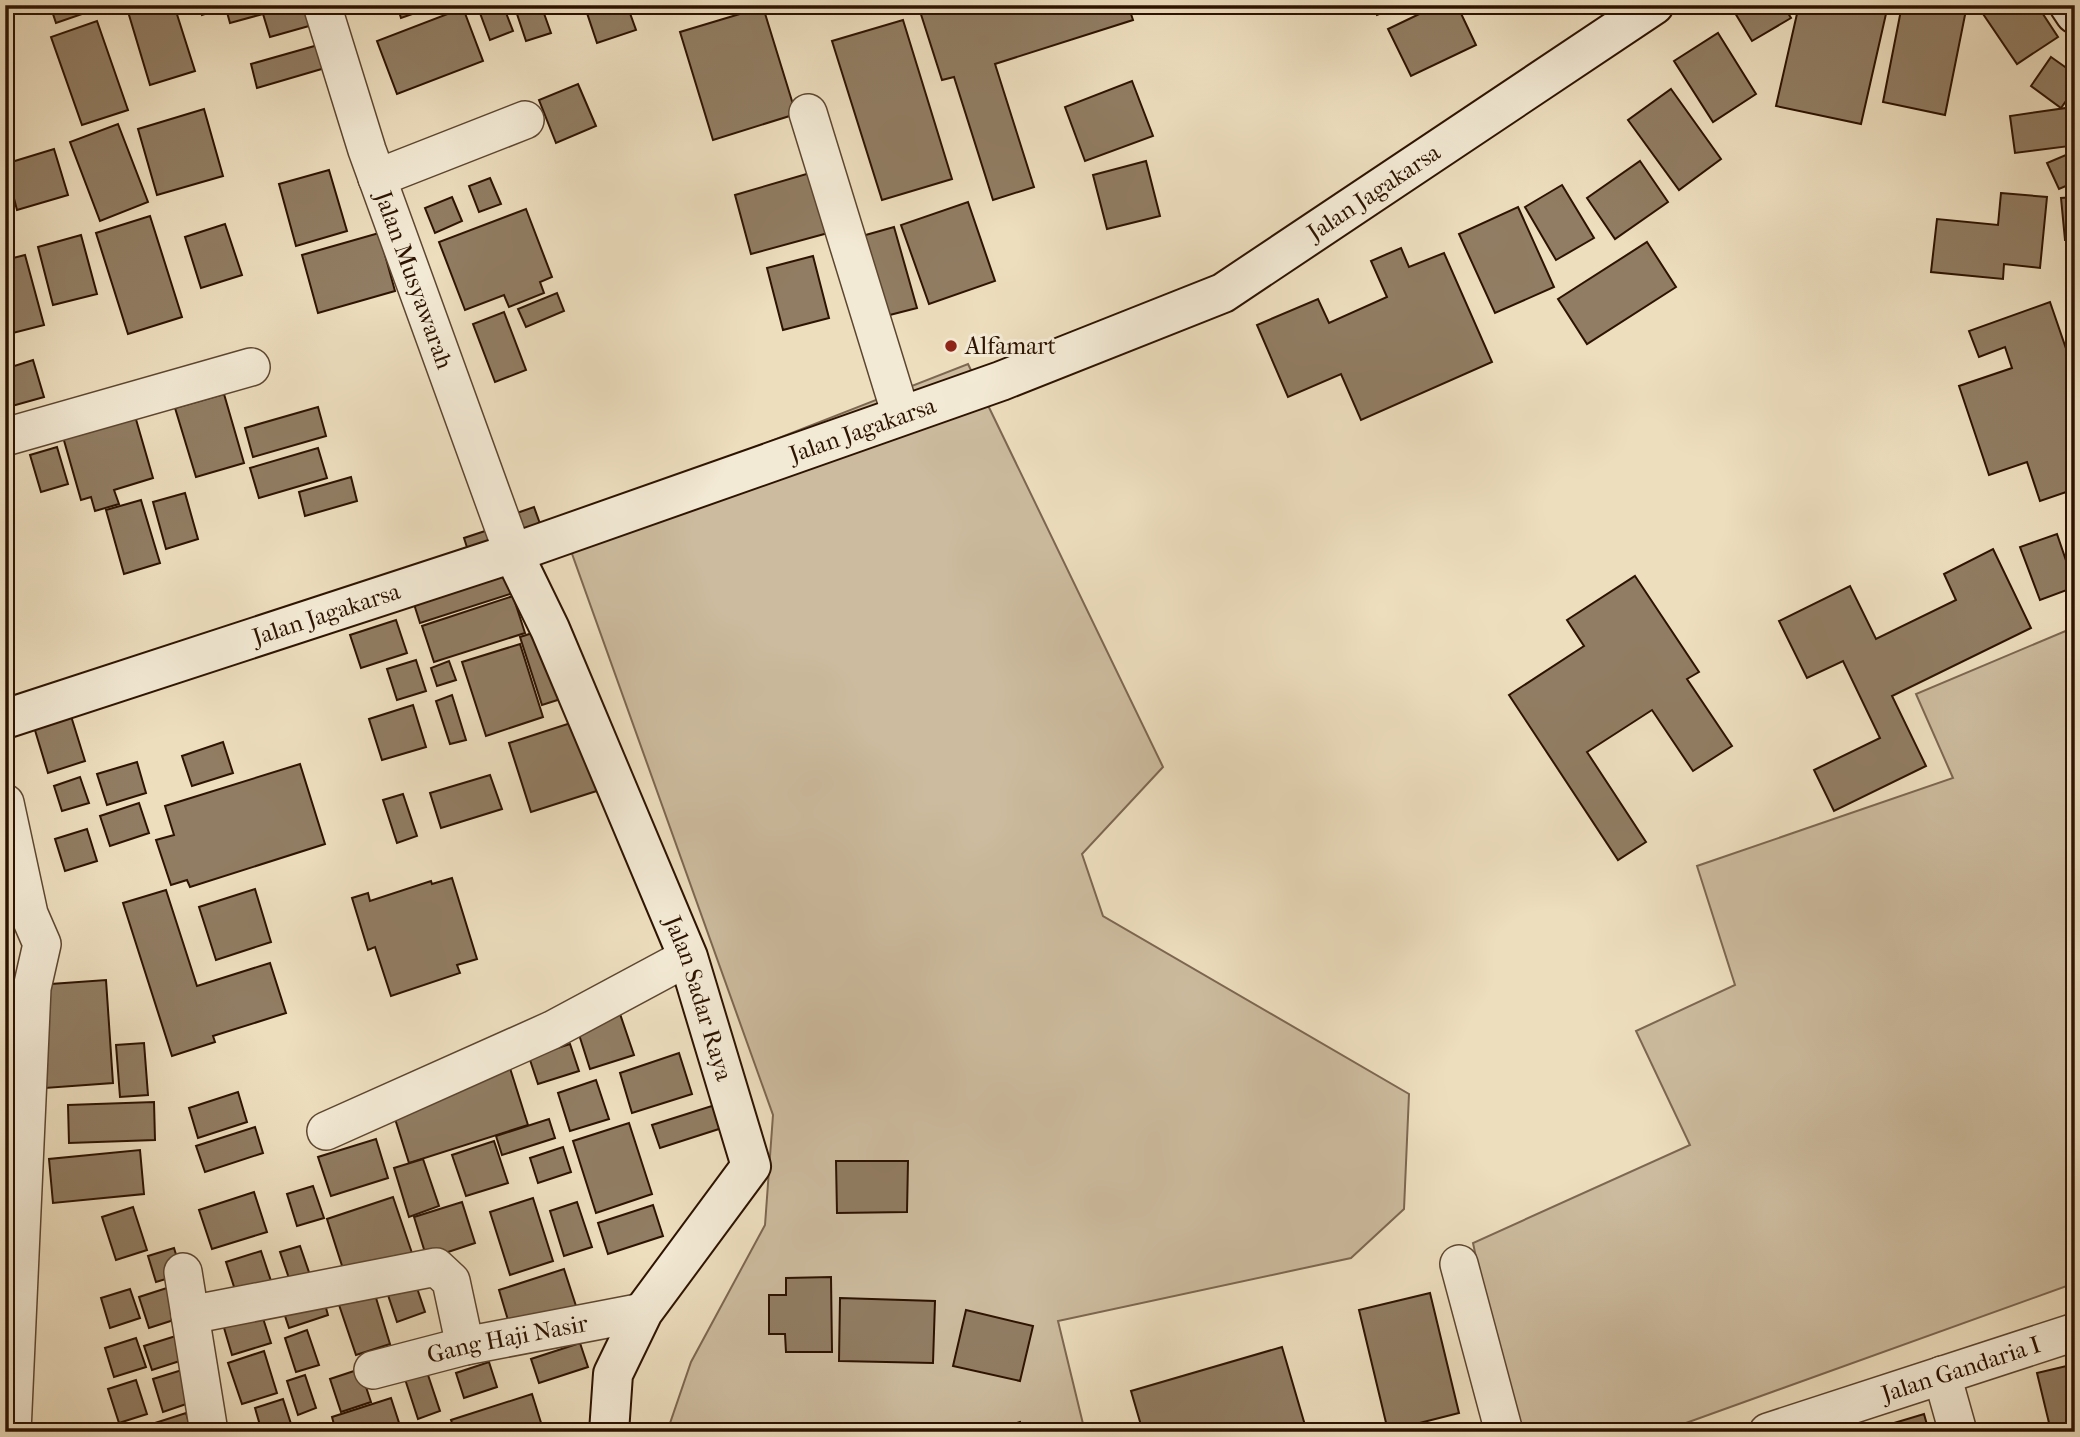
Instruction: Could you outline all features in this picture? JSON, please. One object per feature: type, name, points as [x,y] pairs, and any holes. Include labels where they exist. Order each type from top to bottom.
[{"type":"main road","name":"Jalan Jagakarsa","points":[[5,719],[513,553],[1001,381],[1223,293],[1654,5]]},
{"type":"main road","points":[[2069,5],[2075,13]]},
{"type":"main road","name":"Jalan Sadar Raya","points":[[513,553],[550,629],[688,957],[751,1166],[629,1315],[613,1374],[609,1432]]},
{"type":"street","name":"Jalan Musyawarah","points":[[322,5],[377,178],[513,553]]},
{"type":"street","points":[[808,113],[901,415]]},
{"type":"street","points":[[377,178],[524,120]]},
{"type":"street","points":[[5,437],[251,367]]},
{"type":"street","points":[[5,803],[29,914],[42,944],[32,988],[12,1432]]},
{"type":"street","points":[[326,1131],[552,1030],[688,957]]},
{"type":"street","points":[[1460,1264],[1504,1432]]},
{"type":"street","points":[[190,1315],[436,1267],[451,1281],[465,1346]]},
{"type":"street","points":[[183,1272],[209,1432]]},
{"type":"street","points":[[594,1378],[629,1315]]},
{"type":"street","name":"Gang Haji Nasir","points":[[373,1370],[465,1346],[629,1315]]},
{"type":"street","name":"Jalan Gandaria I","points":[[1768,1432],[2075,1332]]},
{"type":"street","points":[[1942,1376],[1958,1432]]},
{"type":"shaded area","points":[[968,364],[1163,767],[1082,854],[1103,916],[1409,1094],[1404,1209],[1351,1258],[1058,1321],[1085,1432],[667,1432],[691,1362],[765,1225],[773,1115],[561,523]]},
{"type":"shaded area","points":[[2075,627],[2075,1283],[1661,1432],[1513,1432],[1473,1243],[1690,1145],[1636,1031],[1735,985],[1697,866],[1953,778],[1916,694]]},
{"type":"building","points":[[50,5],[108,5],[56,23]]},
{"type":"building","points":[[126,5],[174,5],[195,71],[150,85]]},
{"type":"building","points":[[199,5],[222,5],[223,8],[202,15]]},
{"type":"building","points":[[225,5],[310,5],[316,24],[270,37],[263,14],[230,23]]},
{"type":"building","points":[[397,5],[438,5],[401,18]]},
{"type":"building","points":[[477,5],[503,5],[513,31],[490,40]]},
{"type":"building","points":[[514,5],[541,5],[551,33],[526,41]]},
{"type":"building","points":[[610,5],[627,5],[636,30],[597,43],[587,13]]},
{"type":"building","points":[[918,5],[1128,5],[1133,20],[995,64],[1034,187],[993,200],[954,77],[942,80]]},
{"type":"building","points":[[1374,5],[1402,5],[1377,15]]},
{"type":"building","points":[[1438,5],[1457,5],[1476,45],[1411,76],[1388,29]]},
{"type":"building","points":[[1737,5],[1783,5],[1791,18],[1752,41],[1732,8]]},
{"type":"building","points":[[1799,5],[1888,5],[1861,124],[1776,106]]},
{"type":"building","points":[[1902,5],[1967,5],[1945,115],[1883,102]]},
{"type":"building","points":[[1977,5],[2037,5],[2058,37],[2017,64]]},
{"type":"building","points":[[763,7],[796,114],[713,140],[680,32]]},
{"type":"building","points":[[463,8],[483,61],[397,94],[377,41]]},
{"type":"building","points":[[903,20],[952,179],[882,200],[832,41]]},
{"type":"building","points":[[97,21],[128,110],[82,125],[51,37]]},
{"type":"building","points":[[1718,33],[1756,94],[1713,122],[1674,61]]},
{"type":"building","points":[[318,45],[325,68],[257,88],[251,64]]},
{"type":"building","points":[[2051,57],[2075,74],[2075,88],[2061,108],[2031,86]]},
{"type":"building","points":[[1132,81],[1153,136],[1085,161],[1065,107]]},
{"type":"building","points":[[578,84],[596,126],[556,143],[539,100]]},
{"type":"building","points":[[1671,89],[1721,159],[1679,190],[1628,120]]},
{"type":"building","points":[[2066,108],[2070,146],[2015,153],[2010,116]]},
{"type":"building","points":[[204,109],[223,176],[157,195],[138,129]]},
{"type":"building","points":[[118,124],[148,202],[100,221],[70,142]]},
{"type":"building","points":[[54,149],[68,195],[17,210],[5,164]]},
{"type":"building","points":[[2073,152],[2075,182],[2059,189],[2047,163]]},
{"type":"building","points":[[1146,161],[1160,216],[1107,229],[1093,175]]},
{"type":"building","points":[[1640,161],[1668,202],[1615,239],[1587,198]]},
{"type":"building","points":[[329,170],[347,231],[296,246],[279,184]]},
{"type":"building","points":[[810,173],[828,233],[751,254],[735,195]]},
{"type":"building","points":[[490,178],[501,204],[479,212],[469,186]]},
{"type":"building","points":[[1562,185],[1594,238],[1556,260],[1525,207]]},
{"type":"building","points":[[2001,193],[2047,197],[2040,268],[2004,264],[2003,279],[1931,272],[1937,219],[1998,225]]},
{"type":"building","points":[[452,197],[462,221],[435,233],[425,208]]},
{"type":"building","points":[[2075,197],[2075,239],[2065,240],[2061,198]]},
{"type":"building","points":[[968,202],[995,281],[929,304],[901,225]]},
{"type":"building","points":[[1518,207],[1554,287],[1495,313],[1459,234]]},
{"type":"building","points":[[526,209],[552,277],[540,282],[544,293],[509,307],[504,295],[465,310],[439,242]]},
{"type":"building","points":[[150,216],[182,317],[128,334],[96,233]]},
{"type":"building","points":[[225,224],[242,275],[201,288],[185,237]]},
{"type":"building","points":[[894,227],[917,308],[878,318],[855,238]]},
{"type":"building","points":[[379,233],[395,291],[318,313],[302,255]]},
{"type":"building","points":[[81,235],[97,294],[53,305],[38,247]]},
{"type":"building","points":[[1647,242],[1676,287],[1587,344],[1558,299]]},
{"type":"building","points":[[1401,248],[1409,267],[1444,253],[1492,362],[1361,420],[1341,374],[1288,397],[1257,325],[1318,299],[1329,323],[1387,297],[1371,261]]},
{"type":"building","points":[[25,255],[44,325],[5,335],[5,260]]},
{"type":"building","points":[[813,256],[829,318],[783,330],[767,268]]},
{"type":"building","points":[[557,293],[564,311],[526,327],[518,309]]},
{"type":"building","points":[[2050,302],[2072,366],[2075,366],[2075,489],[2040,501],[2027,462],[1989,475],[1959,386],[2012,368],[2005,347],[1979,357],[1969,331]]},
{"type":"building","points":[[504,312],[526,370],[495,382],[473,324]]},
{"type":"building","points":[[33,360],[44,397],[5,408],[5,369]]},
{"type":"building","points":[[224,394],[244,463],[196,477],[175,408]]},
{"type":"building","points":[[318,407],[326,436],[253,457],[245,428]]},
{"type":"building","points":[[133,409],[153,478],[114,490],[119,504],[95,511],[91,497],[81,500],[61,430]]},
{"type":"building","points":[[57,447],[68,484],[41,492],[30,455]]},
{"type":"building","points":[[318,448],[327,478],[259,498],[250,468]]},
{"type":"building","points":[[351,477],[357,501],[305,516],[299,492]]},
{"type":"building","points":[[185,493],[198,539],[166,549],[153,502]]},
{"type":"building","points":[[141,500],[160,563],[124,574],[106,510]]},
{"type":"building","points":[[534,507],[543,532],[524,538],[517,513]]},
{"type":"building","points":[[488,530],[496,554],[472,563],[464,538]]},
{"type":"building","points":[[2057,534],[2075,587],[2040,600],[2020,547]]},
{"type":"building","points":[[1993,549],[2031,628],[1892,696],[1926,766],[1834,811],[1814,770],[1880,738],[1843,661],[1807,678],[1779,621],[1850,586],[1876,639],[1956,600],[1944,574]]},
{"type":"building","points":[[510,570],[516,592],[420,623],[413,601]]},
{"type":"building","points":[[1635,576],[1699,672],[1687,679],[1732,746],[1693,771],[1652,710],[1587,752],[1646,842],[1618,860],[1509,695],[1584,646],[1567,620]]},
{"type":"building","points":[[513,596],[525,633],[434,662],[422,626]]},
{"type":"building","points":[[396,620],[407,653],[361,668],[350,635]]},
{"type":"building","points":[[548,628],[570,696],[542,705],[520,637]]},
{"type":"building","points":[[520,644],[543,717],[486,736],[462,662]]},
{"type":"building","points":[[416,660],[426,691],[397,700],[387,669]]},
{"type":"building","points":[[449,661],[456,680],[437,686],[431,668]]},
{"type":"building","points":[[452,695],[466,740],[450,744],[436,701]]},
{"type":"building","points":[[413,705],[426,747],[382,760],[369,719]]},
{"type":"building","points":[[71,716],[85,761],[48,773],[34,727]]},
{"type":"building","points":[[583,719],[606,788],[531,812],[509,743]]},
{"type":"building","points":[[223,742],[233,773],[192,786],[182,756]]},
{"type":"building","points":[[137,762],[146,793],[107,805],[97,774]]},
{"type":"building","points":[[300,764],[325,844],[190,887],[187,880],[171,885],[156,840],[174,835],[165,806]]},
{"type":"building","points":[[490,775],[502,809],[441,828],[430,793]]},
{"type":"building","points":[[80,777],[89,803],[62,811],[54,786]]},
{"type":"building","points":[[403,794],[417,836],[397,843],[383,800]]},
{"type":"building","points":[[139,803],[149,833],[110,846],[100,816]]},
{"type":"building","points":[[87,829],[97,861],[65,871],[55,839]]},
{"type":"building","points":[[452,878],[477,959],[457,965],[460,973],[391,996],[375,947],[368,950],[352,898],[368,893],[370,901],[431,881],[432,884]]},
{"type":"building","points":[[255,889],[271,942],[216,960],[199,907]]},
{"type":"building","points":[[166,890],[197,986],[270,963],[286,1013],[213,1036],[215,1042],[172,1056],[123,903]]},
{"type":"building","points":[[5,944],[9,944],[14,1012],[5,1012]]},
{"type":"building","points":[[106,980],[113,1083],[45,1088],[37,985]]},
{"type":"building","points":[[618,1008],[634,1055],[590,1069],[575,1022]]},
{"type":"building","points":[[5,1032],[12,1078],[5,1079]]},
{"type":"building","points":[[144,1043],[148,1095],[120,1097],[116,1045]]},
{"type":"building","points":[[570,1044],[579,1071],[538,1084],[529,1057]]},
{"type":"building","points":[[679,1053],[692,1094],[632,1113],[620,1073]]},
{"type":"building","points":[[509,1065],[528,1125],[409,1163],[390,1103]]},
{"type":"building","points":[[596,1080],[609,1119],[570,1131],[558,1093]]},
{"type":"building","points":[[238,1092],[247,1122],[198,1138],[189,1108]]},
{"type":"building","points":[[154,1102],[155,1140],[69,1143],[68,1105]]},
{"type":"building","points":[[715,1105],[722,1128],[660,1148],[652,1125]]},
{"type":"building","points":[[549,1119],[555,1138],[502,1155],[496,1136]]},
{"type":"building","points":[[629,1123],[652,1194],[596,1213],[573,1141]]},
{"type":"building","points":[[255,1127],[263,1153],[205,1172],[196,1146]]},
{"type":"building","points":[[376,1139],[388,1178],[331,1196],[318,1157]]},
{"type":"building","points":[[494,1141],[508,1183],[466,1196],[452,1155]]},
{"type":"building","points":[[563,1147],[571,1172],[538,1183],[530,1158]]},
{"type":"building","points":[[140,1150],[144,1194],[53,1203],[49,1159]]},
{"type":"building","points":[[423,1159],[439,1206],[409,1217],[394,1168]]},
{"type":"building","points":[[836,1161],[908,1161],[907,1212],[837,1213]]},
{"type":"building","points":[[313,1186],[324,1218],[297,1226],[287,1194]]},
{"type":"building","points":[[254,1192],[267,1232],[212,1249],[199,1210]]},
{"type":"building","points":[[393,1197],[412,1253],[345,1275],[327,1219]]},
{"type":"building","points":[[533,1198],[553,1261],[510,1275],[490,1212]]},
{"type":"building","points":[[462,1202],[475,1243],[427,1259],[414,1217]]},
{"type":"building","points":[[577,1202],[592,1247],[564,1256],[550,1211]]},
{"type":"building","points":[[653,1205],[663,1236],[608,1254],[598,1223]]},
{"type":"building","points":[[133,1207],[147,1250],[116,1260],[102,1217]]},
{"type":"building","points":[[300,1246],[312,1281],[292,1287],[280,1252]]},
{"type":"building","points":[[174,1248],[182,1274],[156,1282],[148,1256]]},
{"type":"building","points":[[261,1251],[272,1284],[237,1296],[226,1262]]},
{"type":"building","points":[[564,1269],[577,1309],[511,1330],[499,1290]]},
{"type":"building","points":[[831,1277],[832,1352],[786,1352],[785,1334],[769,1334],[769,1295],[786,1295],[786,1278]]},
{"type":"building","points":[[415,1282],[425,1312],[397,1322],[387,1292]]},
{"type":"building","points":[[173,1286],[183,1317],[149,1328],[139,1297]]},
{"type":"building","points":[[373,1288],[390,1344],[356,1355],[337,1299]]},
{"type":"building","points":[[130,1289],[140,1318],[110,1328],[101,1298]]},
{"type":"building","points":[[1430,1293],[1459,1413],[1388,1431],[1359,1310]]},
{"type":"building","points":[[322,1294],[328,1315],[289,1328],[282,1307]]},
{"type":"building","points":[[840,1298],[935,1301],[933,1363],[839,1361]]},
{"type":"building","points":[[260,1309],[271,1343],[232,1355],[222,1321]]},
{"type":"building","points":[[966,1310],[1033,1326],[1020,1381],[953,1366]]},
{"type":"building","points":[[307,1330],[319,1365],[296,1372],[285,1338]]},
{"type":"building","points":[[182,1334],[189,1358],[152,1370],[144,1346]]},
{"type":"building","points":[[136,1338],[146,1367],[114,1377],[105,1348]]},
{"type":"building","points":[[580,1343],[588,1367],[539,1383],[531,1359]]},
{"type":"building","points":[[1282,1347],[1307,1432],[1143,1432],[1131,1391]]},
{"type":"building","points":[[264,1351],[277,1393],[242,1404],[228,1363]]},
{"type":"building","points":[[489,1362],[497,1387],[464,1398],[456,1373]]},
{"type":"building","points":[[2075,1364],[2075,1432],[2028,1432],[2050,1427],[2037,1373]]},
{"type":"building","points":[[360,1369],[371,1402],[341,1412],[330,1379]]},
{"type":"building","points":[[426,1369],[440,1411],[418,1419],[404,1376]]},
{"type":"building","points":[[182,1370],[192,1402],[163,1412],[153,1379]]},
{"type":"building","points":[[305,1375],[316,1408],[298,1415],[287,1381]]},
{"type":"building","points":[[136,1380],[147,1414],[119,1423],[108,1389]]},
{"type":"building","points":[[532,1394],[543,1429],[534,1432],[455,1432],[451,1420]]},
{"type":"building","points":[[391,1398],[402,1432],[336,1432],[332,1417]]},
{"type":"building","points":[[283,1399],[292,1427],[262,1432],[255,1408]]},
{"type":"building","points":[[186,1413],[192,1432],[127,1432]]},
{"type":"building","points":[[1924,1414],[1929,1432],[1864,1432]]},
{"type":"building","points":[[1020,1422],[1023,1432],[991,1432]]},
{"type":"building","points":[[319,1423],[321,1432],[293,1432]]},
{"type":"building","points":[[1465,1426],[1466,1432],[1446,1432]]},
{"type":"place","name":"Alfamart","points":[[951,346]]}]
